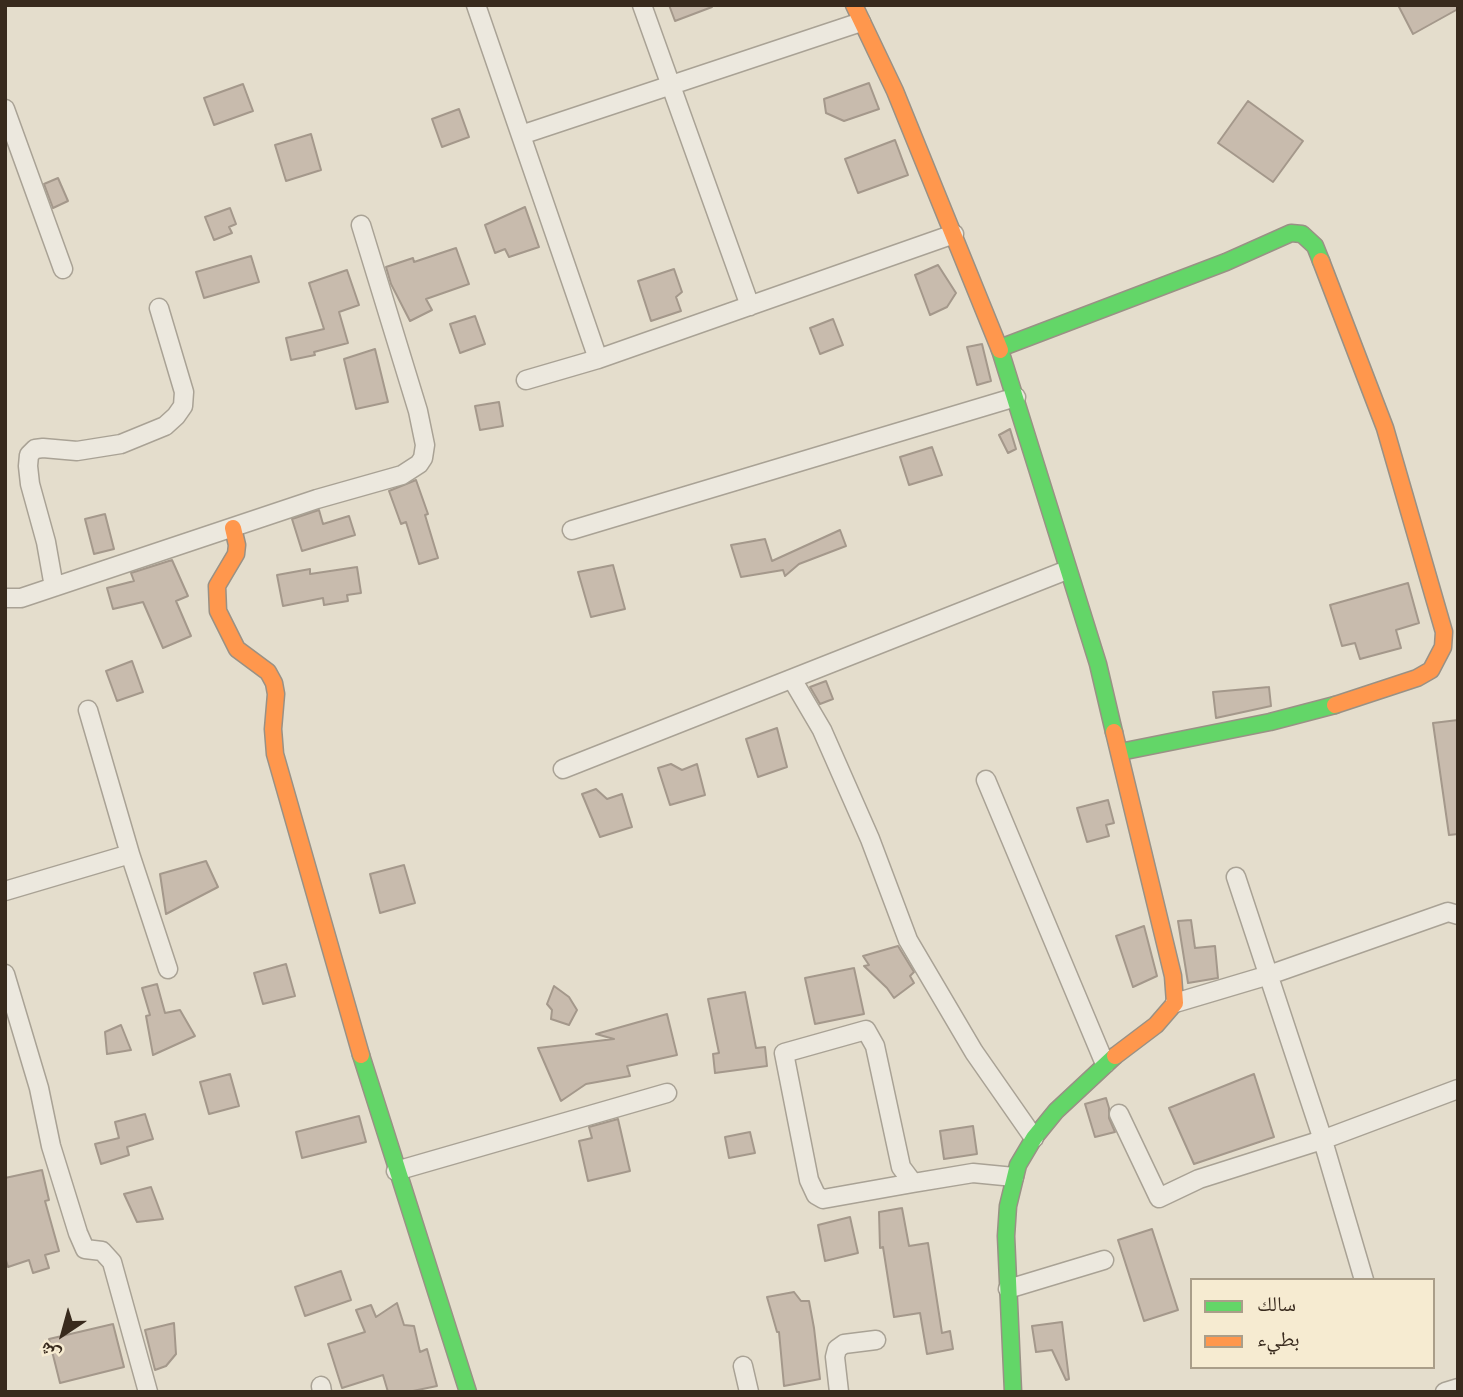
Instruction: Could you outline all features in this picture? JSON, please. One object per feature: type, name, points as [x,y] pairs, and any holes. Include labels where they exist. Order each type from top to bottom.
[{"type":"street","points":[[476,5],[598,359]]},
{"type":"street","points":[[642,5],[750,306]]},
{"type":"street","points":[[854,5],[895,91],[1000,348],[1016,397],[1098,664],[1170,959],[1175,1003]]},
{"type":"street","points":[[521,135],[861,22]]},
{"type":"street","points":[[5,109],[63,269]]},
{"type":"street","points":[[5,598],[21,598],[414,469],[423,458],[425,445],[418,411],[360,225]]},
{"type":"street","points":[[1000,348],[1226,262],[1291,233],[1302,234],[1315,246],[1385,428],[1444,632],[1443,647],[1431,670],[1417,678],[1357,698],[1283,719],[1120,752]]},
{"type":"street","points":[[526,380],[598,359],[954,234]]},
{"type":"street","points":[[54,587],[46,542],[30,484],[29,455],[35,449],[43,448],[77,451],[121,444],[164,426],[176,416],[183,406],[184,392],[159,308]]},
{"type":"street","points":[[572,530],[1016,397]]},
{"type":"street","points":[[233,528],[236,554],[229,570],[217,586],[218,611],[237,649],[263,667],[274,683],[275,754],[353,1029],[468,1392]]},
{"type":"street","points":[[563,769],[1068,570]]},
{"type":"street","points":[[792,679],[822,730],[870,839],[908,940],[974,1052],[1034,1138]]},
{"type":"street","points":[[88,710],[167,969]]},
{"type":"street","points":[[986,780],[1105,1064]]},
{"type":"street","points":[[5,891],[131,854]]},
{"type":"street","points":[[1236,877],[1322,1140],[1363,1278]]},
{"type":"street","points":[[1013,1392],[1006,1236],[1008,1206],[1018,1165],[1050,1117],[1105,1064],[1156,1026],[1175,1003],[1269,975],[1448,912],[1458,915]]},
{"type":"street","points":[[5,974],[39,1088],[51,1146],[78,1233],[85,1249],[102,1251],[112,1262],[148,1392]]},
{"type":"street","points":[[913,1183],[901,1167],[875,1046],[866,1030],[784,1053],[809,1180],[816,1195],[823,1199],[913,1183],[973,1172],[1014,1177]]},
{"type":"street","points":[[1119,1114],[1159,1198],[1199,1179],[1322,1140],[1458,1089]]},
{"type":"street","points":[[396,1171],[667,1093]]},
{"type":"street","points":[[1008,1289],[1104,1260]]},
{"type":"street","points":[[839,1392],[835,1357],[837,1349],[844,1344],[876,1340]]},
{"type":"street","points":[[743,1366],[749,1392]]},
{"type":"street","points":[[1445,1392],[1458,1388]]},
{"type":"building","points":[[669,5],[711,5],[712,7],[675,21]]},
{"type":"building","points":[[1398,5],[1458,5],[1458,9],[1413,34]]},
{"type":"building","points":[[869,83],[879,109],[844,121],[826,113],[824,99]]},
{"type":"building","points":[[243,84],[253,111],[214,125],[204,98]]},
{"type":"building","points":[[1248,101],[1303,141],[1273,182],[1218,143]]},
{"type":"building","points":[[459,109],[469,137],[442,147],[432,119]]},
{"type":"building","points":[[311,134],[321,170],[286,181],[275,145]]},
{"type":"building","points":[[895,140],[908,175],[858,193],[845,159]]},
{"type":"building","points":[[58,178],[68,201],[53,208],[44,184]]},
{"type":"building","points":[[525,207],[539,247],[509,257],[505,249],[495,253],[485,225]]},
{"type":"building","points":[[230,208],[236,224],[229,227],[232,233],[214,240],[205,217]]},
{"type":"building","points":[[456,248],[469,284],[426,299],[432,310],[410,321],[391,284],[386,267],[413,258],[414,262]]},
{"type":"building","points":[[251,256],[259,282],[204,298],[196,272]]},
{"type":"building","points":[[938,265],[956,293],[947,307],[930,315],[915,275]]},
{"type":"building","points":[[674,269],[682,292],[676,297],[681,311],[651,321],[638,281]]},
{"type":"building","points":[[347,270],[359,305],[339,312],[348,343],[291,360],[286,338],[324,329],[309,283]]},
{"type":"building","points":[[475,316],[485,344],[460,353],[450,324]]},
{"type":"building","points":[[833,319],[843,345],[820,354],[810,328]]},
{"type":"building","points":[[982,344],[991,381],[977,385],[967,347]]},
{"type":"building","points":[[375,349],[388,402],[356,409],[344,359]]},
{"type":"building","points":[[499,402],[503,426],[480,430],[475,406]]},
{"type":"building","points":[[1010,429],[1016,449],[1008,453],[999,435]]},
{"type":"building","points":[[932,447],[942,475],[909,485],[900,457]]},
{"type":"building","points":[[416,480],[428,514],[425,515],[438,558],[419,564],[406,522],[401,524],[389,491]]},
{"type":"building","points":[[319,510],[323,524],[349,516],[355,535],[302,551],[292,519]]},
{"type":"building","points":[[105,514],[114,549],[94,554],[85,519]]},
{"type":"building","points":[[840,530],[846,546],[799,564],[785,576],[783,570],[741,577],[731,545],[765,539],[772,561]]},
{"type":"building","points":[[172,560],[188,596],[176,601],[191,636],[163,648],[143,602],[113,609],[107,588],[134,581],[131,573]]},
{"type":"building","points":[[613,565],[625,609],[591,617],[578,572]]},
{"type":"building","points":[[357,567],[361,593],[347,595],[348,601],[324,605],[323,598],[283,606],[277,575],[310,569],[310,574]]},
{"type":"building","points":[[1408,583],[1419,623],[1396,630],[1401,648],[1360,659],[1355,643],[1342,646],[1330,605]]},
{"type":"building","points":[[132,661],[143,692],[117,701],[106,671]]},
{"type":"building","points":[[826,681],[833,699],[820,704],[810,687]]},
{"type":"building","points":[[1269,687],[1271,706],[1216,718],[1213,692]]},
{"type":"building","points":[[1458,720],[1458,834],[1449,835],[1433,723]]},
{"type":"building","points":[[777,728],[787,767],[758,777],[746,739]]},
{"type":"building","points":[[671,764],[682,770],[697,764],[705,795],[670,805],[658,768]]},
{"type":"building","points":[[596,789],[607,799],[622,794],[632,827],[600,837],[582,794]]},
{"type":"building","points":[[1108,800],[1114,823],[1106,825],[1109,836],[1087,842],[1077,808]]},
{"type":"building","points":[[206,861],[218,887],[166,914],[160,874]]},
{"type":"building","points":[[404,865],[415,903],[380,913],[370,874]]},
{"type":"building","points":[[1191,920],[1195,948],[1215,946],[1218,978],[1188,983],[1178,921]]},
{"type":"building","points":[[1144,926],[1157,976],[1133,987],[1116,936]]},
{"type":"building","points":[[898,946],[914,972],[910,976],[914,983],[894,998],[864,966],[869,965],[863,956]]},
{"type":"building","points":[[286,964],[295,996],[263,1004],[254,973]]},
{"type":"building","points":[[854,968],[864,1014],[815,1024],[805,978]]},
{"type":"building","points":[[157,984],[165,1013],[180,1010],[195,1036],[153,1055],[146,1016],[150,1015],[142,988]]},
{"type":"building","points":[[554,986],[569,997],[577,1010],[569,1025],[551,1019],[552,1010],[547,1004]]},
{"type":"building","points":[[745,992],[756,1048],[765,1047],[767,1066],[715,1073],[713,1054],[719,1053],[708,999]]},
{"type":"building","points":[[667,1014],[677,1055],[627,1066],[630,1076],[586,1084],[561,1101],[538,1048],[614,1039],[596,1034]]},
{"type":"building","points":[[121,1025],[131,1050],[107,1054],[105,1032]]},
{"type":"building","points":[[230,1074],[239,1106],[209,1114],[200,1082]]},
{"type":"building","points":[[1254,1074],[1274,1137],[1194,1164],[1169,1108]]},
{"type":"building","points":[[1106,1098],[1109,1118],[1115,1132],[1095,1137],[1085,1104]]},
{"type":"building","points":[[145,1114],[153,1139],[127,1147],[129,1155],[101,1164],[95,1144],[119,1138],[115,1122]]},
{"type":"building","points":[[359,1116],[366,1142],[302,1158],[296,1132]]},
{"type":"building","points":[[618,1119],[630,1171],[588,1181],[579,1141],[592,1138],[589,1127]]},
{"type":"building","points":[[973,1126],[977,1154],[944,1159],[940,1131]]},
{"type":"building","points":[[750,1132],[755,1153],[729,1158],[725,1137]]},
{"type":"building","points":[[42,1170],[49,1200],[45,1201],[59,1251],[45,1255],[49,1268],[33,1273],[29,1260],[8,1267],[5,1257],[5,1178]]},
{"type":"building","points":[[151,1187],[163,1219],[137,1222],[124,1194]]},
{"type":"building","points":[[902,1208],[909,1246],[928,1243],[942,1333],[950,1331],[953,1349],[927,1354],[920,1313],[894,1317],[883,1247],[880,1248],[879,1212]]},
{"type":"building","points":[[850,1217],[858,1253],[825,1261],[818,1225]]},
{"type":"building","points":[[1152,1229],[1178,1310],[1144,1321],[1118,1240]]},
{"type":"building","points":[[341,1271],[351,1300],[305,1316],[295,1287]]},
{"type":"building","points":[[794,1292],[801,1301],[809,1301],[820,1379],[784,1386],[779,1332],[767,1297]]},
{"type":"building","points":[[397,1303],[404,1325],[414,1326],[420,1352],[427,1349],[437,1386],[408,1392],[388,1392],[383,1375],[342,1388],[328,1344],[365,1332],[356,1310],[371,1305],[376,1317]]},
{"type":"building","points":[[1062,1322],[1069,1379],[1066,1380],[1052,1350],[1036,1352],[1032,1326]]},
{"type":"building","points":[[174,1323],[176,1354],[166,1366],[155,1370],[145,1330]]},
{"type":"building","points":[[113,1324],[124,1367],[60,1383],[49,1339]]},
{"type":"traffic: fast","points":[[1000,348],[1226,262],[1291,233],[1302,234],[1315,246],[1321,261]]},
{"type":"traffic: fast","points":[[1000,350],[1098,664],[1114,732]]},
{"type":"traffic: fast","points":[[1120,752],[1270,722],[1335,705]]},
{"type":"traffic: fast","points":[[361,1055],[468,1392]]},
{"type":"traffic: fast","points":[[1013,1392],[1006,1236],[1008,1206],[1018,1165],[1034,1138],[1056,1111],[1115,1056]]},
{"type":"traffic: slow","points":[[854,5],[895,91],[1000,350]]},
{"type":"traffic: slow","points":[[1321,261],[1385,428],[1444,632],[1443,647],[1431,670],[1417,678],[1335,705]]},
{"type":"traffic: slow","points":[[233,528],[236,554],[217,586],[218,611],[237,649],[268,672],[274,683],[275,754],[361,1055]]},
{"type":"traffic: slow","points":[[1114,732],[1173,976],[1175,1003],[1156,1025],[1115,1056]]}]
